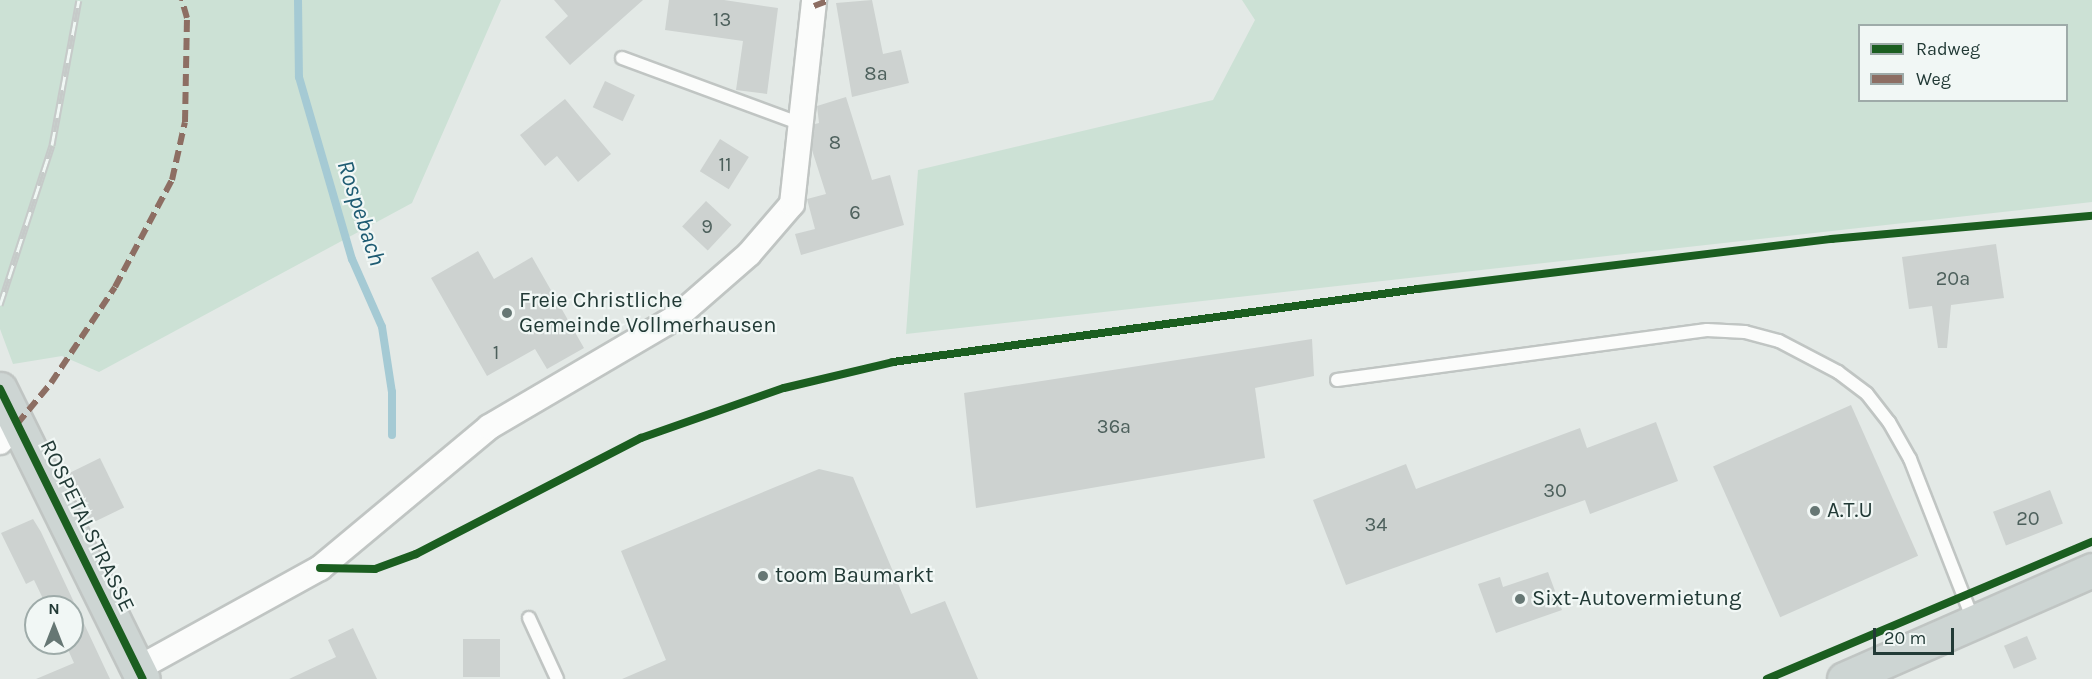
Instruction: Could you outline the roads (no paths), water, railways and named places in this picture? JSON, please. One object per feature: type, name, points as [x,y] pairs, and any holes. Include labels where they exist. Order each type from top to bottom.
[{"type":"main road","name":"ROSPETALSTRASSE","points":[[0,388],[9,433],[140,674]]},
{"type":"main road","points":[[1844,679],[2092,570]]},
{"type":"street","points":[[140,674],[320,568],[489,427],[678,316],[748,254],[792,204],[814,0]]},
{"type":"lane","points":[[622,58],[801,124]]},
{"type":"lane","points":[[1337,380],[1707,330],[1745,332],[1779,341],[1810,354],[1867,394],[1889,422],[1910,459],[1975,622]]},
{"type":"lane","points":[[530,618],[557,679]]},
{"type":"waterway","name":"Rospebach","points":[[298,0],[299,77],[352,259],[382,327],[392,392],[392,435]]},
{"type":"railway","points":[[0,305],[52,145],[79,0]]},
{"type":"place","name":"Freie Christliche Gemeinde Vollmerhausen","points":[[507,313]]},
{"type":"place","name":"A.T.U","points":[[1815,511]]},
{"type":"place","name":"toom Baumarkt","points":[[763,576]]},
{"type":"place","name":"Sixt-Autovermietung","points":[[1520,599]]}]
